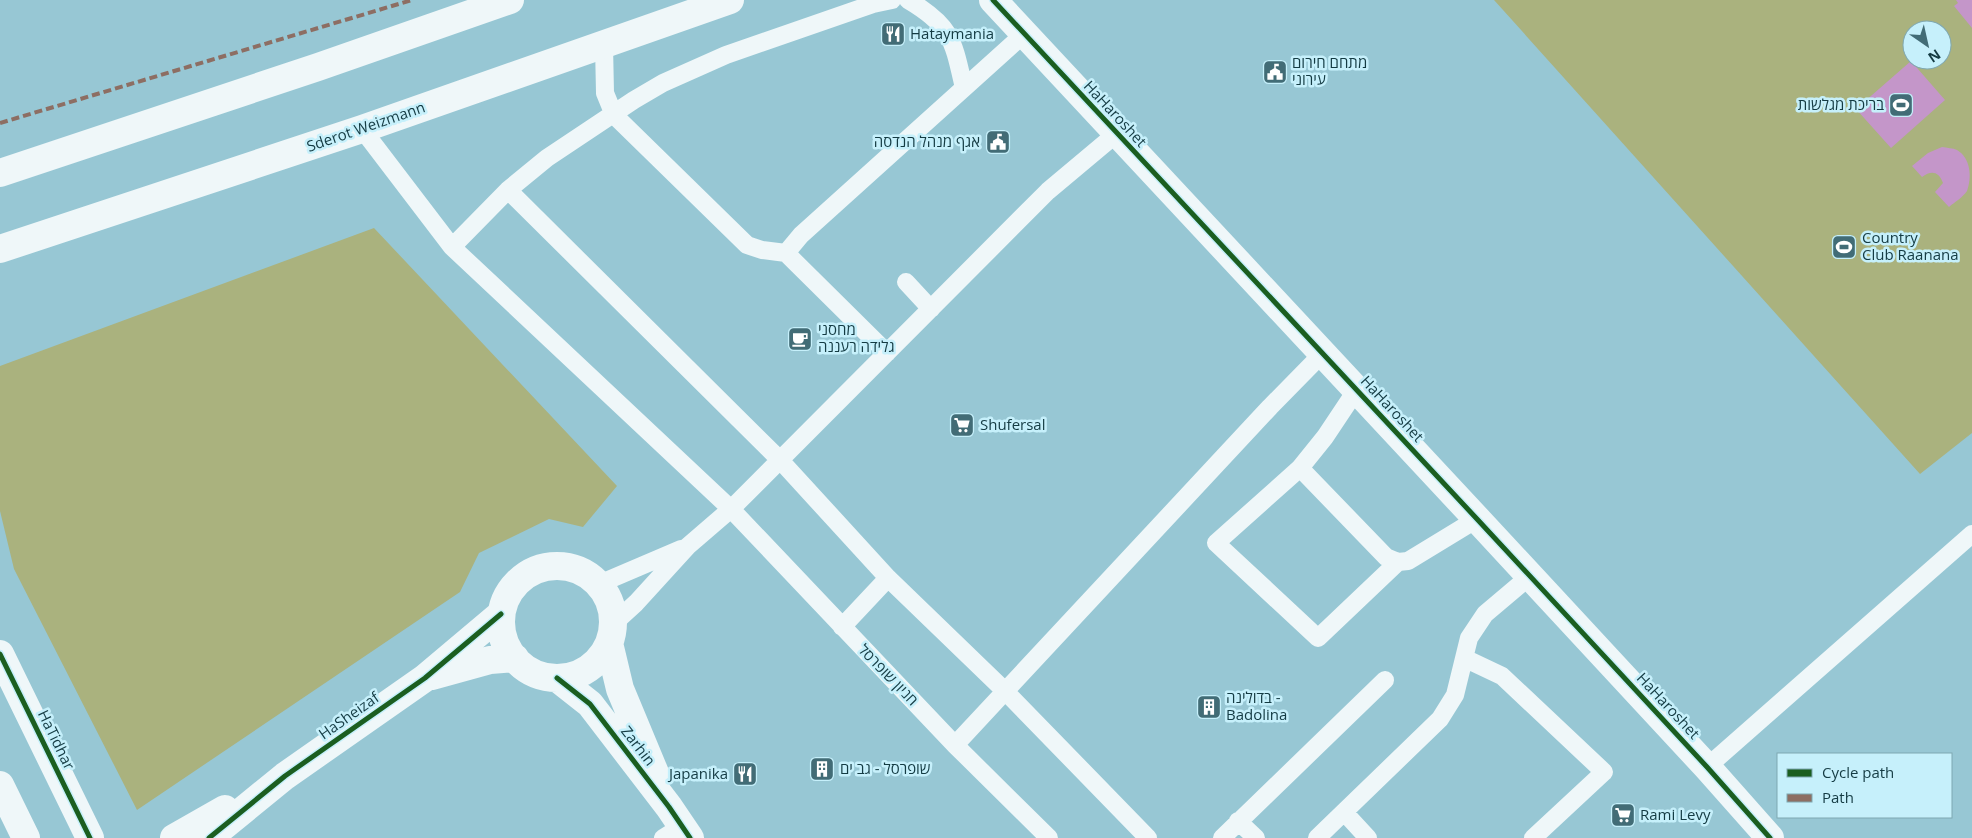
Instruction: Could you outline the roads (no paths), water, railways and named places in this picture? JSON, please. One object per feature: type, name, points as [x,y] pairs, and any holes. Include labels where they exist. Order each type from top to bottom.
[{"type":"street","points":[[0,173],[318,67],[510,0]]},
{"type":"street","name":"Sderot Weizmann","points":[[0,249],[362,129],[730,0]]},
{"type":"street","name":"HaHaroshet","points":[[993,0],[1530,576],[1707,767],[1770,838]]},
{"type":"street","points":[[0,264],[42,235]]},
{"type":"street","points":[[549,566],[568,567],[585,573],[599,584],[609,598],[614,616],[605,652],[592,666],[576,675],[557,678],[538,675],[521,665],[509,651],[502,633],[501,614],[507,597],[518,582],[532,572],[549,566]]},
{"type":"street","name":"HaSheizaf","points":[[209,838],[285,776],[425,678],[501,614]]},
{"type":"street","name":"Zarhin","points":[[611,634],[620,690],[676,827]]},
{"type":"street","name":"HaTidhar","points":[[0,654],[90,838]]},
{"type":"street","name":"HaSheizaf","points":[[425,678],[490,660],[515,658]]},
{"type":"street","name":"Zarhin","points":[[557,678],[590,704],[676,827]]},
{"type":"street","name":"HaSheizaf","points":[[174,838],[285,776]]},
{"type":"street","points":[[0,785],[26,838]]},
{"type":"street","points":[[12,810],[20,838]]},
{"type":"lane","points":[[452,247],[508,190],[548,158],[634,100],[664,83],[726,55],[873,4],[892,0]]},
{"type":"lane","points":[[908,0],[943,26],[950,37],[964,88]]},
{"type":"lane","points":[[786,253],[801,235],[1024,34]]},
{"type":"lane","points":[[604,45],[604,93],[614,115],[747,245],[762,250],[786,253],[887,354]]},
{"type":"lane","name":"חניון שופרסל","points":[[362,129],[452,247],[731,509],[955,745],[1049,838]]},
{"type":"lane","points":[[611,634],[636,603],[688,546],[731,509],[1048,192],[1116,134]]},
{"type":"lane","points":[[508,190],[780,460],[888,578],[1005,691],[1148,838]]},
{"type":"lane","points":[[906,282],[931,309]]},
{"type":"lane","points":[[955,745],[1270,407],[1323,353]]},
{"type":"lane","points":[[1357,390],[1325,437],[1300,468],[1216,543],[1318,638],[1398,562]]},
{"type":"lane","points":[[1300,468],[1386,557],[1398,562],[1408,561],[1477,519]]},
{"type":"lane","points":[[1707,767],[1972,534]]},
{"type":"lane","points":[[599,584],[688,546]]},
{"type":"lane","points":[[1317,838],[1440,719],[1455,695],[1469,638],[1485,614],[1530,576]]},
{"type":"lane","points":[[842,627],[888,578]]},
{"type":"lane","points":[[1464,658],[1502,676],[1604,772],[1533,838]]},
{"type":"lane","points":[[1222,838],[1385,680]]},
{"type":"lane","points":[[1344,812],[1368,838]]},
{"type":"lane","points":[[1238,821],[1256,838]]},
{"type":"place","name":"Hataymania","points":[[893,34]]},
{"type":"place","name":"מתחם חירום עירוני","points":[[1275,72]]},
{"type":"place","name":"בריכת מגלשות","points":[[1901,105]]},
{"type":"place","name":"אגף מנהל הנדסה","points":[[998,142]]},
{"type":"place","name":"Country Club Raanana","points":[[1844,247]]},
{"type":"place","name":"מחסני גלידה רעננה","points":[[800,339]]},
{"type":"place","name":"Shufersal","points":[[962,425]]},
{"type":"place","name":"בדולינה - Badolina","points":[[1209,707]]},
{"type":"place","name":"שופרסל - גב ים","points":[[822,769]]},
{"type":"place","name":"Japanika","points":[[745,774]]},
{"type":"place","name":"Rami Levy","points":[[1623,815]]}]
